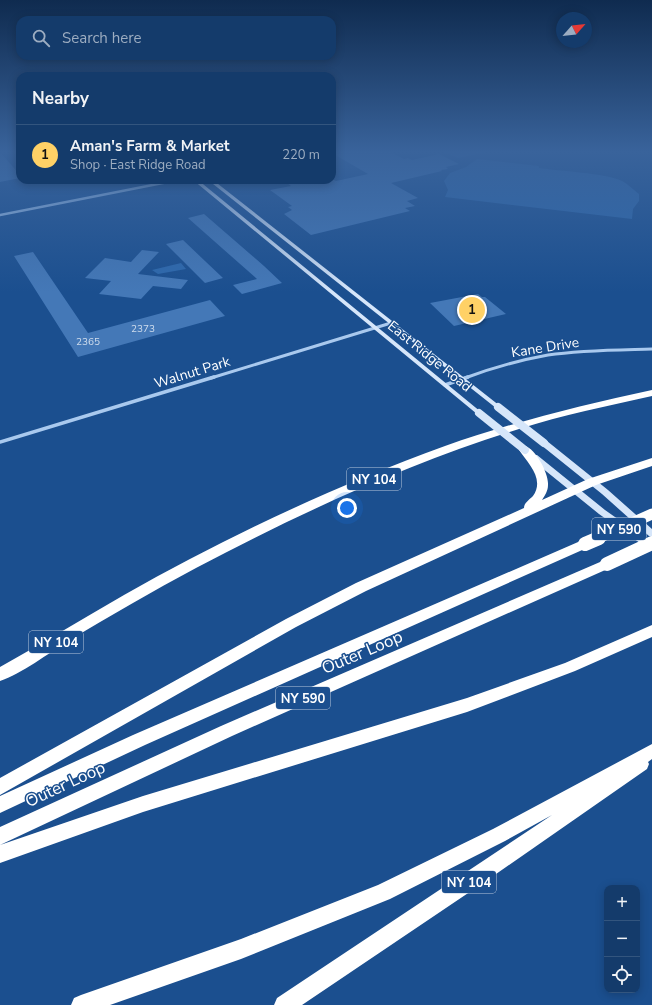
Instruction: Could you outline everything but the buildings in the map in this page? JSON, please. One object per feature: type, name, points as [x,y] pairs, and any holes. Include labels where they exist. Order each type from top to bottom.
[{"type":"highway","name":"NY 104","points":[[0,675],[112,608],[176,573],[239,541],[350,489],[440,453],[514,427],[581,408],[652,393]]},
{"type":"highway","points":[[518,514],[536,501],[543,486],[539,470],[525,450]]},
{"type":"highway","points":[[0,787],[306,615],[399,568],[592,482],[652,462]]},
{"type":"highway","name":"Outer Loop","points":[[0,805],[165,729],[652,514]]},
{"type":"highway","name":"Outer Loop","points":[[0,836],[166,758],[440,639],[652,543]]},
{"type":"highway","points":[[0,854],[136,806],[467,705],[531,682],[652,631]]},
{"type":"highway","points":[[81,1005],[241,949],[383,892],[487,842],[652,751]]},
{"type":"highway","name":"NY 104","points":[[284,1005],[480,875],[652,756]]},
{"type":"main road","name":"East Ridge Road","points":[[217,199],[574,490],[652,548]]},
{"type":"main road","name":"East Ridge Road","points":[[234,199],[544,443],[652,534]]},
{"type":"street","points":[[0,215],[82,199]]},
{"type":"street","name":"Walnut Park","points":[[0,442],[391,323]]},
{"type":"street","name":"Kane Drive","points":[[445,385],[504,365],[540,357],[577,352],[652,349]]},
{"type":"shaded area","points":[[461,199],[639,199],[633,209],[632,219]]},
{"type":"shaded area","points":[[181,263],[186,269],[158,274],[152,270]]},
{"type":"place","name":"Aman's Farm & Market","points":[[472,310]]}]
